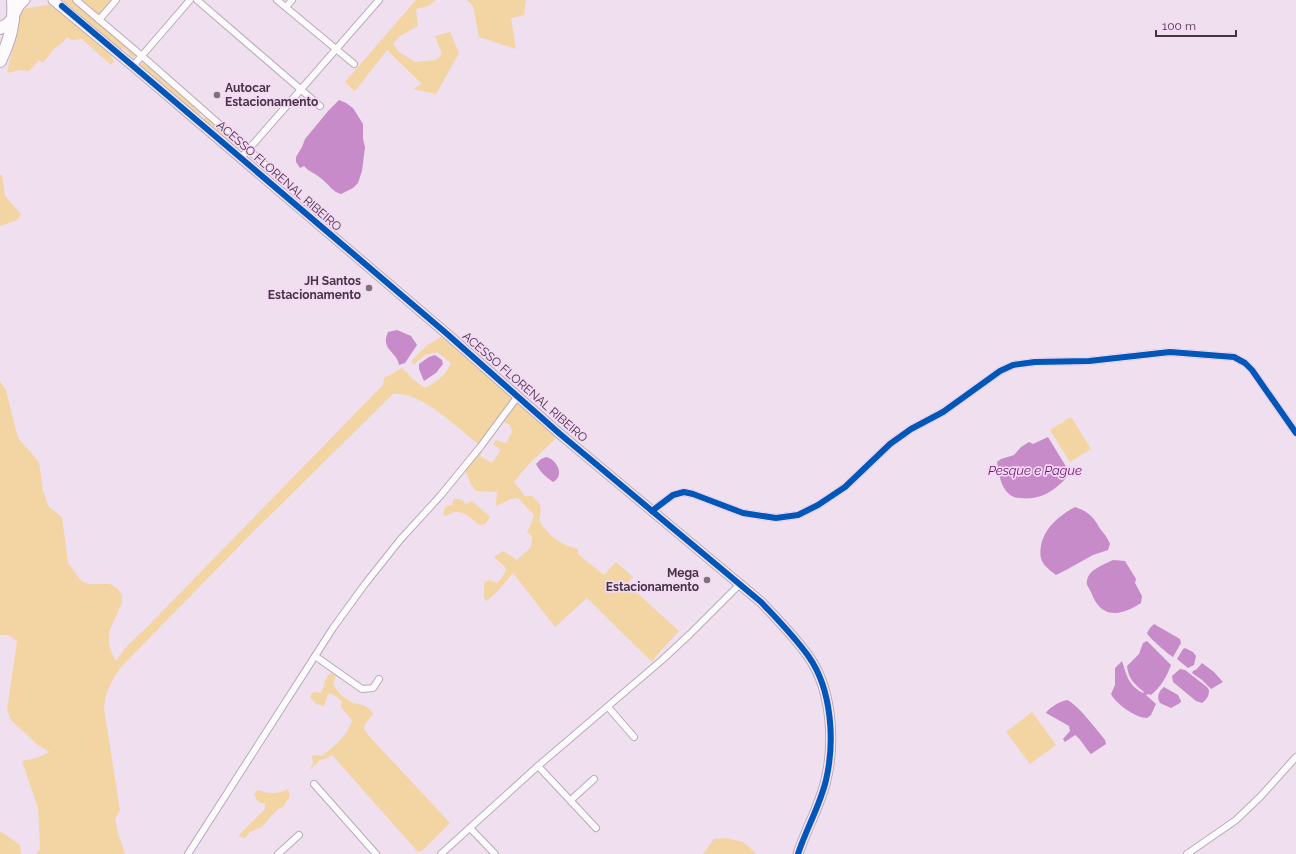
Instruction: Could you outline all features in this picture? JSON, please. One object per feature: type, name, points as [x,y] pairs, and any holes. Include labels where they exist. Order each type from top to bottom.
[{"type":"highway","points":[[0,61],[12,29],[13,0]]},
{"type":"highway","points":[[0,28],[7,25],[13,19]]},
{"type":"street","points":[[13,19],[20,5],[25,0]]},
{"type":"street","name":"ACESSO FLORENAL RIBEIRO","points":[[53,0],[133,66],[446,333],[560,434],[762,602],[792,634],[810,659],[818,674],[826,695],[831,736],[831,753],[826,780],[817,808],[798,854]]},
{"type":"street","name":"ACESSO FLORENAL RIBEIRO","points":[[76,0],[268,167]]},
{"type":"street","points":[[99,20],[116,0]]},
{"type":"street","points":[[133,66],[190,0]]},
{"type":"street","points":[[197,0],[320,106]]},
{"type":"street","points":[[278,0],[354,64]]},
{"type":"street","points":[[286,7],[292,0]]},
{"type":"street","points":[[241,158],[378,0]]},
{"type":"street","points":[[652,511],[673,495],[684,492],[742,513],[776,518],[798,515],[818,505],[845,486],[890,444],[911,429],[943,412],[1000,372],[1013,365],[1035,362],[1088,361],[1170,352],[1234,357],[1245,363],[1252,370],[1296,433]]},
{"type":"street","points":[[188,854],[333,628],[400,540],[445,490],[481,446],[518,396]]},
{"type":"street","points":[[440,854],[538,766],[608,707],[690,634],[740,584]]},
{"type":"street","points":[[315,656],[362,690],[373,688],[379,679]]},
{"type":"street","points":[[608,707],[634,737]]},
{"type":"street","points":[[1187,854],[1236,820],[1262,796],[1296,757]]},
{"type":"street","points":[[538,766],[596,828]]},
{"type":"street","points":[[571,800],[594,779]]},
{"type":"street","points":[[314,784],[376,854]]},
{"type":"street","points":[[470,828],[495,854]]},
{"type":"street","points":[[278,854],[299,835]]},
{"type":"shaded area","points":[[62,0],[71,0],[136,55],[133,58],[125,49],[117,48]]},
{"type":"shaded area","points":[[113,0],[99,17],[80,1]]},
{"type":"shaded area","points":[[416,0],[436,0],[428,6],[416,9],[418,26],[400,36],[393,44],[399,52],[415,62],[436,60],[442,54],[435,36],[450,32],[459,53],[436,94],[413,89],[422,84],[387,50],[355,91],[345,82]]},
{"type":"shaded area","points":[[467,0],[526,0],[524,15],[511,18],[516,49],[479,37],[473,6]]},
{"type":"shaded area","points":[[52,4],[104,46],[114,61],[111,65],[82,39],[71,40],[67,37],[42,63],[39,60],[29,71],[20,70],[7,73],[14,42],[16,18],[22,9]]},
{"type":"shaded area","points":[[143,62],[201,113],[198,117],[139,66]]},
{"type":"shaded area","points":[[206,116],[244,149],[242,152],[229,140],[223,139],[203,120]]},
{"type":"shaded area","points":[[0,175],[2,175],[5,196],[21,214],[17,220],[0,226]]},
{"type":"shaded area","points":[[445,335],[558,436],[528,465],[514,482],[525,496],[532,496],[538,502],[541,509],[539,520],[542,525],[555,539],[578,549],[578,554],[604,575],[616,562],[633,577],[627,584],[679,631],[652,662],[587,598],[555,627],[513,573],[497,592],[487,601],[484,598],[484,583],[489,580],[497,583],[506,571],[505,567],[494,557],[503,551],[517,560],[531,547],[532,536],[527,532],[534,515],[518,498],[511,499],[496,506],[497,492],[476,491],[465,470],[481,448],[482,452],[480,456],[492,463],[501,450],[493,444],[496,440],[505,443],[507,442],[513,432],[509,424],[501,421],[481,446],[428,405],[404,395],[393,394],[251,534],[121,667],[114,677],[107,692],[104,709],[120,810],[115,819],[125,854],[36,854],[40,849],[38,808],[22,761],[36,758],[50,752],[39,746],[11,720],[7,710],[17,641],[8,635],[0,635],[0,381],[6,390],[18,438],[39,462],[43,491],[49,507],[62,517],[68,563],[83,582],[89,584],[110,584],[117,588],[122,595],[122,603],[109,632],[109,645],[116,661],[127,646],[383,385],[384,378],[402,368],[425,388],[441,378],[451,363],[437,352],[425,355],[413,365],[412,360],[427,345]]},
{"type":"shaded area","points":[[1071,417],[1091,449],[1070,462],[1050,430]]},
{"type":"shaded area","points":[[454,498],[462,500],[466,504],[472,501],[490,517],[485,524],[479,525],[462,513],[454,512],[445,516],[443,513],[446,506],[452,505]]},
{"type":"shaded area","points":[[332,672],[336,676],[333,683],[340,694],[351,702],[365,706],[373,714],[365,724],[364,729],[368,735],[450,823],[423,850],[418,852],[332,755],[320,760],[310,770],[313,763],[312,756],[322,756],[336,744],[344,736],[352,720],[341,707],[342,701],[332,694],[328,694],[324,706],[316,704],[310,697],[312,693],[321,693],[326,680]]},
{"type":"shaded area","points":[[1032,712],[1056,745],[1030,764],[1006,732]]},
{"type":"shaded area","points":[[288,789],[290,796],[283,807],[278,809],[262,827],[250,832],[245,838],[238,836],[265,809],[265,803],[260,803],[254,794],[258,790],[273,793]]},
{"type":"shaded area","points":[[0,831],[20,845],[21,854],[0,854]]},
{"type":"shaded area","points":[[727,838],[743,842],[757,854],[703,854],[714,839]]},
{"type":"water","points":[[339,100],[353,108],[363,124],[363,139],[365,147],[362,171],[358,183],[353,188],[341,194],[333,190],[321,178],[304,166],[300,168],[296,162],[296,157],[305,139]]},
{"type":"water","points":[[397,330],[411,336],[417,345],[405,363],[399,365],[398,360],[387,347],[386,343],[388,332]]},
{"type":"water","points":[[435,355],[442,360],[443,364],[436,373],[424,381],[419,369],[419,364]]},
{"type":"water","name":"Pesque e Pague","points":[[1048,437],[1070,473],[1054,489],[1042,496],[1035,498],[1017,498],[1011,496],[1006,491],[1002,483],[997,462],[1001,459],[1014,455],[1021,447],[1029,442],[1033,444]]},
{"type":"water","points":[[546,457],[550,458],[558,468],[559,476],[553,482],[543,474],[536,464],[541,459]]},
{"type":"water","points":[[1075,507],[1087,512],[1095,520],[1110,544],[1108,550],[1093,555],[1056,575],[1046,567],[1041,559],[1040,550],[1043,539],[1045,533],[1058,518]]},
{"type":"water","points":[[1113,560],[1125,561],[1136,579],[1135,583],[1142,596],[1141,603],[1133,608],[1118,613],[1105,611],[1100,607],[1095,601],[1087,583],[1087,579],[1092,572]]},
{"type":"water","points":[[1154,624],[1180,639],[1181,643],[1173,657],[1163,650],[1148,635],[1147,633]]},
{"type":"water","points":[[1147,641],[1171,665],[1161,685],[1151,695],[1146,695],[1156,704],[1151,715],[1147,718],[1137,716],[1127,710],[1117,702],[1111,694],[1115,685],[1115,668],[1122,661],[1131,683],[1138,690],[1143,693],[1144,692],[1132,681],[1127,666],[1139,654],[1143,643]]},
{"type":"water","points":[[1185,648],[1193,652],[1196,656],[1194,665],[1188,668],[1177,659]]},
{"type":"water","points":[[1202,663],[1214,672],[1223,682],[1211,689],[1192,673]]},
{"type":"water","points":[[1180,669],[1185,670],[1209,690],[1209,694],[1202,703],[1196,701],[1173,682],[1172,676]]},
{"type":"water","points":[[1164,687],[1178,695],[1181,701],[1180,703],[1171,708],[1160,703],[1158,699],[1159,694]]},
{"type":"water","points":[[1067,700],[1081,712],[1105,740],[1106,744],[1091,754],[1080,739],[1075,735],[1065,742],[1063,739],[1070,731],[1069,726],[1046,713],[1055,705]]},
{"type":"cycle path","points":[[62,6],[446,333],[560,434],[761,602],[792,636],[804,650],[817,670],[827,700],[831,733],[829,765],[826,780],[798,854]]},
{"type":"cycle path","points":[[652,511],[673,495],[684,492],[743,513],[776,518],[798,515],[818,505],[845,487],[890,444],[911,429],[943,412],[1000,371],[1013,365],[1035,362],[1089,361],[1170,352],[1234,357],[1245,363],[1252,370],[1296,433]]},
{"type":"place","name":"Autocar Estacionamento","points":[[217,95]]},
{"type":"place","name":"JH Santos Estacionamento","points":[[369,288]]},
{"type":"place","name":"Mega Estacionamento","points":[[707,580]]}]
